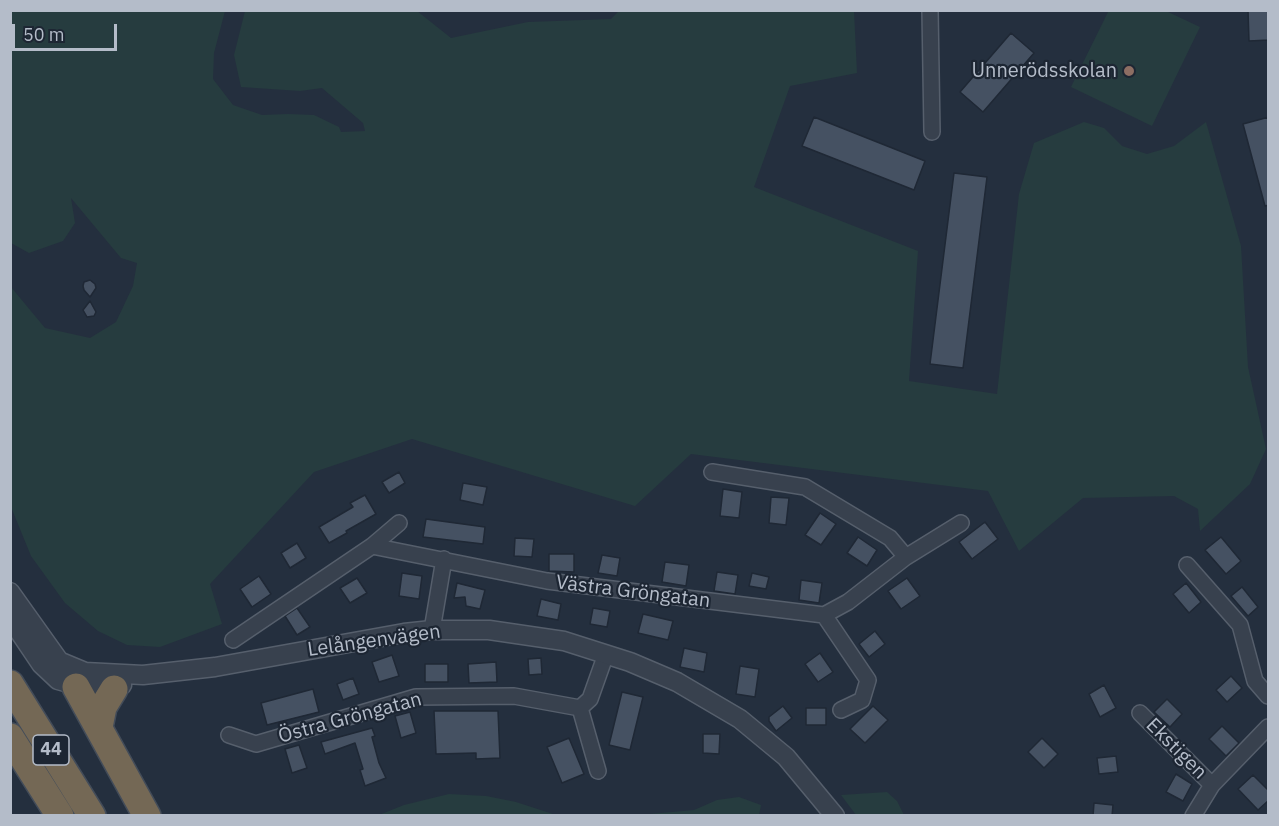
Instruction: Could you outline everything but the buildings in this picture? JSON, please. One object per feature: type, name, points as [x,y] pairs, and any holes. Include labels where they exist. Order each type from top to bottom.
[{"type":"highway","name":"44","points":[[10,684],[92,816]]},
{"type":"highway","points":[[76,687],[147,816]]},
{"type":"highway","points":[[99,727],[103,707],[114,689]]},
{"type":"highway","name":"44","points":[[10,737],[60,816]]},
{"type":"street","points":[[930,10],[932,132]]},
{"type":"street","points":[[712,472],[805,487],[890,538],[906,557]]},
{"type":"street","points":[[233,640],[372,546],[399,523]]},
{"type":"street","points":[[841,710],[862,700],[868,680],[824,615],[848,602],[906,557],[961,524]]},
{"type":"street","name":"Västra Gröngatan","points":[[372,546],[547,581],[824,615]]},
{"type":"street","points":[[432,630],[444,559]]},
{"type":"street","points":[[1187,565],[1240,625],[1255,681],[1267,692]]},
{"type":"street","points":[[10,592],[61,662],[76,687]]},
{"type":"street","name":"Lelångenvägen","points":[[10,618],[41,664],[58,680],[76,687],[114,689],[143,675]]},
{"type":"street","name":"Lelångenvägen","points":[[61,662],[85,672],[143,675],[215,667],[432,630],[489,630],[564,641],[606,654],[678,682],[740,719],[786,757],[836,816]]},
{"type":"street","points":[[598,771],[580,708],[590,699],[606,654]]},
{"type":"street","name":"Östra Gröngatan","points":[[229,735],[256,744],[416,697],[514,696],[580,708]]},
{"type":"street","name":"Ekstigen","points":[[1140,713],[1212,785]]},
{"type":"street","points":[[1193,816],[1212,785],[1269,728]]},
{"type":"green space","points":[[11,10],[225,11],[214,53],[213,79],[233,105],[262,115],[314,115],[339,127],[341,132],[365,131],[363,123],[322,88],[300,91],[241,87],[234,55],[245,11],[417,11],[451,38],[528,22],[611,19],[619,11],[854,11],[857,73],[790,86],[754,187],[918,251],[909,381],[997,394],[1019,194],[1034,143],[1084,122],[1104,128],[1122,146],[1147,154],[1174,146],[1206,122],[1241,246],[1248,367],[1266,449],[1250,484],[1200,531],[1198,509],[1174,496],[1083,498],[1019,551],[988,491],[691,454],[635,506],[412,439],[314,472],[210,584],[222,624],[160,647],[127,645],[98,631],[65,603],[31,556],[11,507],[11,287],[45,328],[90,338],[116,322],[133,286],[137,263],[121,258],[71,198],[75,223],[63,241],[29,253],[11,243]]},
{"type":"green space","name":"Unnerödsskolan","points":[[1109,10],[1166,11],[1200,27],[1152,126],[1071,87]]},
{"type":"green space","points":[[887,792],[897,801],[904,815],[856,815],[841,795]]},
{"type":"green space","points":[[449,794],[486,796],[516,802],[556,815],[379,815],[404,805]]},
{"type":"green space","points":[[739,797],[761,805],[759,815],[639,815],[694,810],[717,800]]},
{"type":"place","name":"Unnerödsskolan","points":[[1129,71]]}]
